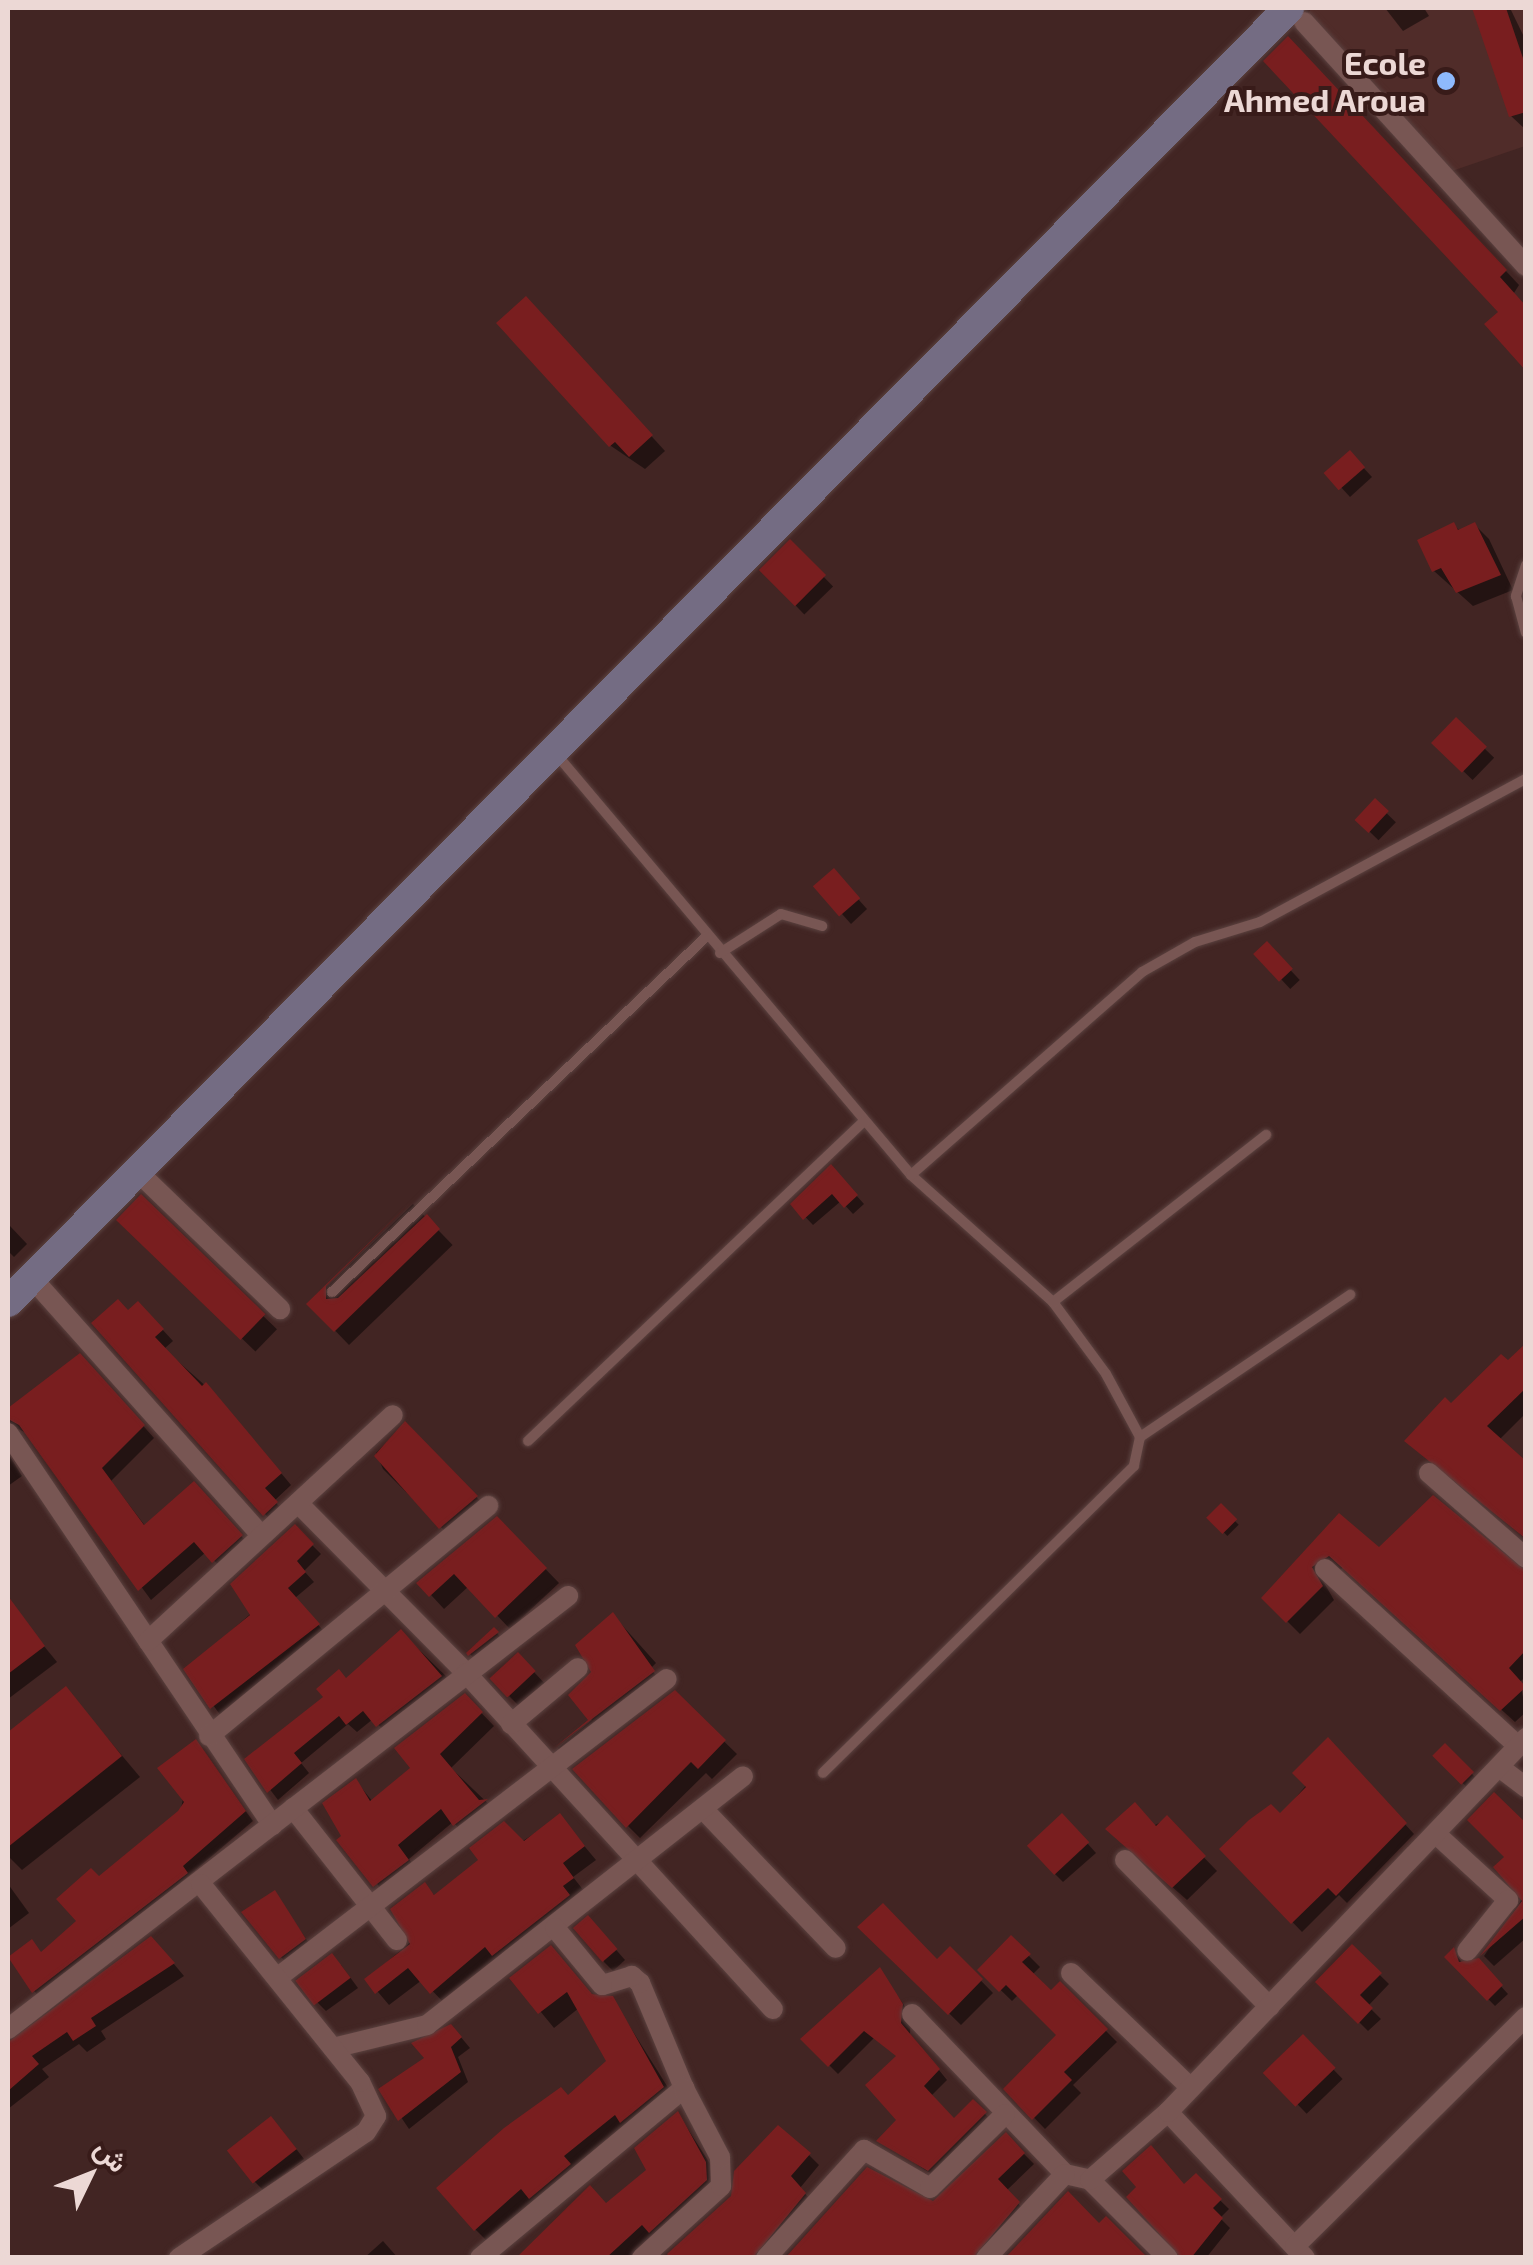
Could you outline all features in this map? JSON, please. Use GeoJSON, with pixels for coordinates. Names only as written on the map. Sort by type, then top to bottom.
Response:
{"type":"FeatureCollection","features":[{"type":"Feature","properties":{"kind":"street"},"geometry":{"type":"LineString","coordinates":[[8,1302],[553,751],[1297,15],[1526,266]]}},
{"type":"Feature","properties":{"kind":"street"},"geometry":{"type":"LineString","coordinates":[[137,1170],[280,1309]]}},
{"type":"Feature","properties":{"kind":"street"},"geometry":{"type":"LineString","coordinates":[[32,1277],[261,1535]]}},
{"type":"Feature","properties":{"kind":"street"},"geometry":{"type":"LineString","coordinates":[[148,1640],[393,1415]]}},
{"type":"Feature","properties":{"kind":"street"},"geometry":{"type":"LineString","coordinates":[[8,1433],[272,1825]]}},
{"type":"Feature","properties":{"kind":"street"},"geometry":{"type":"LineString","coordinates":[[1428,1472],[1526,1558]]}},
{"type":"Feature","properties":{"kind":"street"},"geometry":{"type":"LineString","coordinates":[[298,1502],[390,1591],[635,1866],[772,2009]]}},
{"type":"Feature","properties":{"kind":"street"},"geometry":{"type":"LineString","coordinates":[[210,1736],[390,1591],[488,1506]]}},
{"type":"Feature","properties":{"kind":"street"},"geometry":{"type":"LineString","coordinates":[[1090,2180],[1168,2112],[1522,1742],[1325,1569]]}},
{"type":"Feature","properties":{"kind":"street"},"geometry":{"type":"LineString","coordinates":[[8,2029],[201,1884],[568,1596]]}},
{"type":"Feature","properties":{"kind":"street"},"geometry":{"type":"LineString","coordinates":[[511,1724],[578,1668]]}},
{"type":"Feature","properties":{"kind":"street"},"geometry":{"type":"LineString","coordinates":[[276,1978],[667,1679]]}},
{"type":"Feature","properties":{"kind":"street"},"geometry":{"type":"LineString","coordinates":[[1498,1767],[1526,1787]]}},
{"type":"Feature","properties":{"kind":"street"},"geometry":{"type":"LineString","coordinates":[[333,2048],[427,2025],[635,1866],[743,1776]]}},
{"type":"Feature","properties":{"kind":"street"},"geometry":{"type":"LineString","coordinates":[[293,1808],[397,1940]]}},
{"type":"Feature","properties":{"kind":"street"},"geometry":{"type":"LineString","coordinates":[[703,1809],[836,1948]]}},
{"type":"Feature","properties":{"kind":"street"},"geometry":{"type":"LineString","coordinates":[[1436,1834],[1508,1900],[1468,1951]]}},
{"type":"Feature","properties":{"kind":"street"},"geometry":{"type":"LineString","coordinates":[[1125,1860],[1270,2008]]}},
{"type":"Feature","properties":{"kind":"street"},"geometry":{"type":"LineString","coordinates":[[179,2258],[373,2124],[371,2102],[333,2048],[201,1884]]}},
{"type":"Feature","properties":{"kind":"street"},"geometry":{"type":"LineString","coordinates":[[554,1928],[602,1986],[632,1976],[640,1983],[684,2088],[720,2157],[721,2186],[642,2258]]}},
{"type":"Feature","properties":{"kind":"street"},"geometry":{"type":"LineString","coordinates":[[1071,1973],[1191,2088]]}},
{"type":"Feature","properties":{"kind":"street"},"geometry":{"type":"LineString","coordinates":[[912,2014],[1065,2174],[1090,2180],[1168,2258]]}},
{"type":"Feature","properties":{"kind":"street"},"geometry":{"type":"LineString","coordinates":[[1168,2112],[1300,2252],[1526,2018]]}},
{"type":"Feature","properties":{"kind":"street"},"geometry":{"type":"LineString","coordinates":[[480,2258],[684,2088]]}},
{"type":"Feature","properties":{"kind":"street"},"geometry":{"type":"LineString","coordinates":[[766,2258],[864,2150],[930,2188],[1005,2114]]}},
{"type":"Feature","properties":{"kind":"street"},"geometry":{"type":"LineString","coordinates":[[986,2258],[1065,2174]]}},
{"type":"Feature","properties":{"kind":"lane"},"geometry":{"type":"LineString","coordinates":[[1526,565],[1516,596],[1526,633]]}},
{"type":"Feature","properties":{"kind":"lane"},"geometry":{"type":"LineString","coordinates":[[553,751],[706,937],[911,1175],[1053,1302],[1106,1374],[1140,1437],[1134,1466],[824,1773]]}},
{"type":"Feature","properties":{"kind":"lane"},"geometry":{"type":"LineString","coordinates":[[911,1175],[1142,972],[1195,942],[1260,922],[1526,779]]}},
{"type":"Feature","properties":{"kind":"lane"},"geometry":{"type":"LineString","coordinates":[[720,953],[781,914],[822,926]]}},
{"type":"Feature","properties":{"kind":"lane"},"geometry":{"type":"LineString","coordinates":[[332,1292],[706,937]]}},
{"type":"Feature","properties":{"kind":"lane"},"geometry":{"type":"LineString","coordinates":[[528,1441],[864,1121]]}},
{"type":"Feature","properties":{"kind":"lane"},"geometry":{"type":"LineString","coordinates":[[1053,1302],[1266,1134]]}},
{"type":"Feature","properties":{"kind":"lane"},"geometry":{"type":"LineString","coordinates":[[1140,1437],[1350,1295]]}},
{"type":"Feature","properties":{"kind":"shaded area","name":"Ecole Ahmed Aroua"},"geometry":{"type":"Polygon","coordinates":[[[1312,8],[1525,8],[1525,146],[1452,171],[1306,16],[1312,8]]]}},
{"type":"Feature","properties":{"kind":"building"},"geometry":{"type":"Polygon","coordinates":[[[1472,8],[1506,8],[1526,67],[1526,112],[1509,117],[1472,8]]]}},
{"type":"Feature","properties":{"kind":"building"},"geometry":{"type":"Polygon","coordinates":[[[1288,36],[1507,270],[1500,277],[1526,306],[1526,371],[1484,324],[1498,312],[1263,61],[1288,36]]]}},
{"type":"Feature","properties":{"kind":"building"},"geometry":{"type":"Polygon","coordinates":[[[526,296],[653,435],[629,457],[615,442],[609,447],[496,323],[526,296]]]}},
{"type":"Feature","properties":{"kind":"building"},"geometry":{"type":"Polygon","coordinates":[[[1350,450],[1365,467],[1339,490],[1324,473],[1350,450]]]}},
{"type":"Feature","properties":{"kind":"building"},"geometry":{"type":"Polygon","coordinates":[[[1454,522],[1458,530],[1475,522],[1501,575],[1456,593],[1441,568],[1432,572],[1417,540],[1454,522]]]}},
{"type":"Feature","properties":{"kind":"building"},"geometry":{"type":"Polygon","coordinates":[[[790,539],[826,575],[795,606],[759,570],[790,539]]]}},
{"type":"Feature","properties":{"kind":"building"},"geometry":{"type":"Polygon","coordinates":[[[1456,717],[1487,747],[1462,773],[1431,743],[1456,717]]]}},
{"type":"Feature","properties":{"kind":"building"},"geometry":{"type":"Polygon","coordinates":[[[1375,798],[1389,811],[1368,833],[1355,820],[1375,798]]]}},
{"type":"Feature","properties":{"kind":"building"},"geometry":{"type":"Polygon","coordinates":[[[834,868],[860,898],[839,917],[813,886],[834,868]]]}},
{"type":"Feature","properties":{"kind":"building"},"geometry":{"type":"Polygon","coordinates":[[[1267,941],[1293,969],[1279,982],[1253,954],[1267,941]]]}},
{"type":"Feature","properties":{"kind":"building"},"geometry":{"type":"Polygon","coordinates":[[[831,1164],[858,1195],[844,1208],[832,1194],[803,1220],[790,1204],[831,1164]]]}},
{"type":"Feature","properties":{"kind":"building"},"geometry":{"type":"Polygon","coordinates":[[[141,1194],[265,1314],[240,1340],[116,1220],[141,1194]]]}},
{"type":"Feature","properties":{"kind":"building"},"geometry":{"type":"Polygon","coordinates":[[[413,1200],[326,1286],[326,1299],[338,1298],[427,1214],[440,1229],[334,1332],[306,1304],[413,1200]]]}},
{"type":"Feature","properties":{"kind":"building"},"geometry":{"type":"Polygon","coordinates":[[[118,1299],[128,1310],[138,1301],[164,1329],[155,1337],[202,1386],[206,1382],[282,1473],[265,1488],[278,1502],[263,1516],[91,1323],[118,1299]]]}},
{"type":"Feature","properties":{"kind":"building"},"geometry":{"type":"Polygon","coordinates":[[[1526,1343],[1526,1388],[1487,1426],[1526,1461],[1526,1539],[1404,1441],[1445,1397],[1451,1403],[1501,1354],[1508,1360],[1526,1343]]]}},
{"type":"Feature","properties":{"kind":"building"},"geometry":{"type":"Polygon","coordinates":[[[80,1353],[145,1425],[102,1468],[144,1525],[194,1481],[243,1535],[212,1563],[194,1542],[138,1591],[19,1425],[8,1419],[8,1408],[80,1353]]]}},
{"type":"Feature","properties":{"kind":"building"},"geometry":{"type":"Polygon","coordinates":[[[405,1421],[478,1496],[439,1529],[374,1456],[405,1421]]]}},
{"type":"Feature","properties":{"kind":"building"},"geometry":{"type":"Polygon","coordinates":[[[1433,1495],[1526,1571],[1526,1650],[1509,1668],[1526,1687],[1500,1711],[1329,1556],[1312,1567],[1323,1586],[1286,1623],[1261,1598],[1339,1513],[1379,1547],[1433,1495]]]}},
{"type":"Feature","properties":{"kind":"building"},"geometry":{"type":"Polygon","coordinates":[[[1221,1503],[1237,1519],[1222,1534],[1206,1518],[1221,1503]]]}},
{"type":"Feature","properties":{"kind":"building"},"geometry":{"type":"Polygon","coordinates":[[[497,1516],[547,1568],[495,1618],[454,1574],[429,1597],[416,1583],[497,1516]]]}},
{"type":"Feature","properties":{"kind":"building"},"geometry":{"type":"Polygon","coordinates":[[[295,1524],[314,1544],[297,1561],[306,1572],[288,1588],[320,1624],[210,1709],[183,1669],[250,1615],[230,1584],[295,1524]]]}},
{"type":"Feature","properties":{"kind":"building"},"geometry":{"type":"Polygon","coordinates":[[[8,1596],[45,1646],[8,1674],[8,1596]]]}},
{"type":"Feature","properties":{"kind":"building"},"geometry":{"type":"Polygon","coordinates":[[[613,1612],[655,1671],[554,1748],[588,1720],[568,1695],[591,1672],[575,1645],[613,1612]]]}},
{"type":"Feature","properties":{"kind":"building"},"geometry":{"type":"Polygon","coordinates":[[[494,1627],[499,1632],[468,1656],[466,1653],[494,1627]]]}},
{"type":"Feature","properties":{"kind":"building"},"geometry":{"type":"Polygon","coordinates":[[[401,1629],[442,1676],[446,1673],[376,1727],[363,1711],[346,1725],[339,1716],[294,1753],[302,1763],[267,1793],[244,1759],[323,1697],[316,1689],[339,1669],[346,1678],[401,1629]]]}},
{"type":"Feature","properties":{"kind":"building"},"geometry":{"type":"Polygon","coordinates":[[[518,1652],[536,1671],[507,1698],[489,1679],[518,1652]]]}},
{"type":"Feature","properties":{"kind":"building"},"geometry":{"type":"Polygon","coordinates":[[[66,1686],[122,1756],[8,1847],[8,1732],[66,1686]]]}},
{"type":"Feature","properties":{"kind":"building"},"geometry":{"type":"Polygon","coordinates":[[[675,1690],[726,1740],[698,1769],[691,1762],[626,1828],[572,1769],[675,1690]]]}},
{"type":"Feature","properties":{"kind":"building"},"geometry":{"type":"Polygon","coordinates":[[[465,1693],[483,1712],[440,1754],[479,1800],[488,1799],[453,1826],[441,1809],[398,1845],[409,1860],[373,1887],[336,1840],[341,1836],[322,1803],[356,1778],[370,1801],[410,1768],[394,1748],[465,1693]]]}},
{"type":"Feature","properties":{"kind":"building"},"geometry":{"type":"Polygon","coordinates":[[[1328,1737],[1407,1823],[1336,1896],[1328,1888],[1291,1924],[1219,1849],[1271,1804],[1280,1813],[1306,1787],[1292,1773],[1328,1737]]]}},
{"type":"Feature","properties":{"kind":"building"},"geometry":{"type":"Polygon","coordinates":[[[196,1739],[246,1811],[183,1866],[188,1873],[32,1993],[8,1957],[32,1939],[41,1952],[76,1921],[56,1899],[91,1868],[99,1876],[178,1811],[184,1802],[157,1768],[196,1739]]]}},
{"type":"Feature","properties":{"kind":"building"},"geometry":{"type":"Polygon","coordinates":[[[1445,1743],[1474,1772],[1461,1785],[1432,1756],[1445,1743]]]}},
{"type":"Feature","properties":{"kind":"building"},"geometry":{"type":"Polygon","coordinates":[[[1494,1792],[1526,1823],[1526,1916],[1480,1956],[1522,1901],[1493,1867],[1504,1857],[1467,1820],[1494,1792]]]}},
{"type":"Feature","properties":{"kind":"building"},"geometry":{"type":"Polygon","coordinates":[[[1135,1802],[1156,1826],[1167,1815],[1206,1856],[1172,1888],[1105,1829],[1135,1802]]]}},
{"type":"Feature","properties":{"kind":"building"},"geometry":{"type":"Polygon","coordinates":[[[560,1813],[585,1846],[563,1863],[574,1878],[563,1886],[570,1895],[492,1956],[485,1947],[430,1994],[408,1968],[375,1994],[364,1979],[410,1944],[390,1909],[425,1882],[434,1895],[478,1860],[469,1848],[504,1821],[524,1841],[560,1813]]]}},
{"type":"Feature","properties":{"kind":"building"},"geometry":{"type":"Polygon","coordinates":[[[1062,1813],[1089,1842],[1054,1875],[1027,1846],[1062,1813]]]}},
{"type":"Feature","properties":{"kind":"building"},"geometry":{"type":"Polygon","coordinates":[[[275,1890],[306,1939],[279,1959],[241,1912],[275,1890]]]}},
{"type":"Feature","properties":{"kind":"building"},"geometry":{"type":"Polygon","coordinates":[[[883,1903],[937,1959],[950,1946],[983,1979],[948,2015],[857,1927],[883,1903]]]}},
{"type":"Feature","properties":{"kind":"building"},"geometry":{"type":"Polygon","coordinates":[[[588,1915],[618,1949],[602,1962],[573,1928],[588,1915]]]}},
{"type":"Feature","properties":{"kind":"building"},"geometry":{"type":"Polygon","coordinates":[[[1011,1935],[1031,1954],[1022,1962],[1051,1990],[1060,1981],[1108,2029],[1064,2072],[1072,2080],[1032,2120],[1003,2089],[1056,2035],[1006,1985],[999,1992],[977,1970],[1011,1935]]]}},
{"type":"Feature","properties":{"kind":"building"},"geometry":{"type":"Polygon","coordinates":[[[151,1936],[175,1963],[91,2018],[96,2026],[73,2041],[67,2032],[32,2056],[39,2064],[8,2091],[8,2042],[151,1936]]]}},
{"type":"Feature","properties":{"kind":"building"},"geometry":{"type":"Polygon","coordinates":[[[1352,1944],[1382,1973],[1360,1995],[1373,2008],[1358,2024],[1315,1982],[1352,1944]]]}},
{"type":"Feature","properties":{"kind":"building"},"geometry":{"type":"Polygon","coordinates":[[[551,1945],[592,1994],[613,1996],[664,2087],[620,2123],[615,2115],[564,2156],[571,2164],[529,2199],[521,2189],[474,2231],[436,2188],[504,2128],[561,2087],[568,2095],[606,2061],[567,1992],[538,2014],[509,1978],[551,1945]]]}},
{"type":"Feature","properties":{"kind":"building"},"geometry":{"type":"Polygon","coordinates":[[[1454,1947],[1459,1962],[1479,1958],[1503,1985],[1487,2001],[1444,1957],[1454,1947]]]}},
{"type":"Feature","properties":{"kind":"building"},"geometry":{"type":"Polygon","coordinates":[[[332,1953],[351,1978],[314,2005],[295,1981],[332,1953]]]}},
{"type":"Feature","properties":{"kind":"building"},"geometry":{"type":"Polygon","coordinates":[[[880,1967],[903,2004],[901,2023],[940,2069],[924,2086],[954,2118],[973,2099],[987,2112],[928,2171],[876,2141],[896,2120],[865,2085],[896,2056],[864,2031],[828,2067],[800,2039],[880,1967]]]}},
{"type":"Feature","properties":{"kind":"building"},"geometry":{"type":"Polygon","coordinates":[[[451,2024],[462,2037],[451,2047],[461,2072],[398,2121],[378,2089],[424,2058],[411,2043],[451,2024]]]}},
{"type":"Feature","properties":{"kind":"building"},"geometry":{"type":"Polygon","coordinates":[[[1303,2034],[1336,2068],[1295,2107],[1263,2073],[1303,2034]]]}},
{"type":"Feature","properties":{"kind":"building"},"geometry":{"type":"Polygon","coordinates":[[[678,2111],[706,2162],[707,2180],[649,2233],[642,2225],[606,2258],[516,2258],[590,2185],[606,2203],[646,2170],[634,2148],[678,2111]]]}},
{"type":"Feature","properties":{"kind":"building"},"geometry":{"type":"Polygon","coordinates":[[[271,2116],[297,2149],[253,2184],[227,2150],[271,2116]]]}},
{"type":"Feature","properties":{"kind":"building"},"geometry":{"type":"Polygon","coordinates":[[[778,2125],[811,2153],[791,2176],[806,2193],[753,2258],[670,2258],[667,2254],[731,2196],[734,2171],[778,2125]]]}},
{"type":"Feature","properties":{"kind":"building"},"geometry":{"type":"Polygon","coordinates":[[[1006,2132],[1025,2153],[998,2179],[1020,2202],[973,2258],[785,2258],[867,2167],[933,2201],[1006,2132]]]}},
{"type":"Feature","properties":{"kind":"building"},"geometry":{"type":"Polygon","coordinates":[[[1151,2145],[1184,2184],[1196,2173],[1222,2199],[1213,2208],[1223,2218],[1191,2258],[1181,2258],[1126,2197],[1136,2187],[1122,2171],[1151,2145]]]}},
{"type":"Feature","properties":{"kind":"building"},"geometry":{"type":"Polygon","coordinates":[[[1068,2191],[1099,2223],[1106,2216],[1148,2258],[1005,2258],[1068,2191]]]}},
{"type":"Feature","properties":{"kind":"place","name":"Ecole Ahmed Aroua"},"geometry":{"type":"Point","coordinates":[1446,81]}}]}
